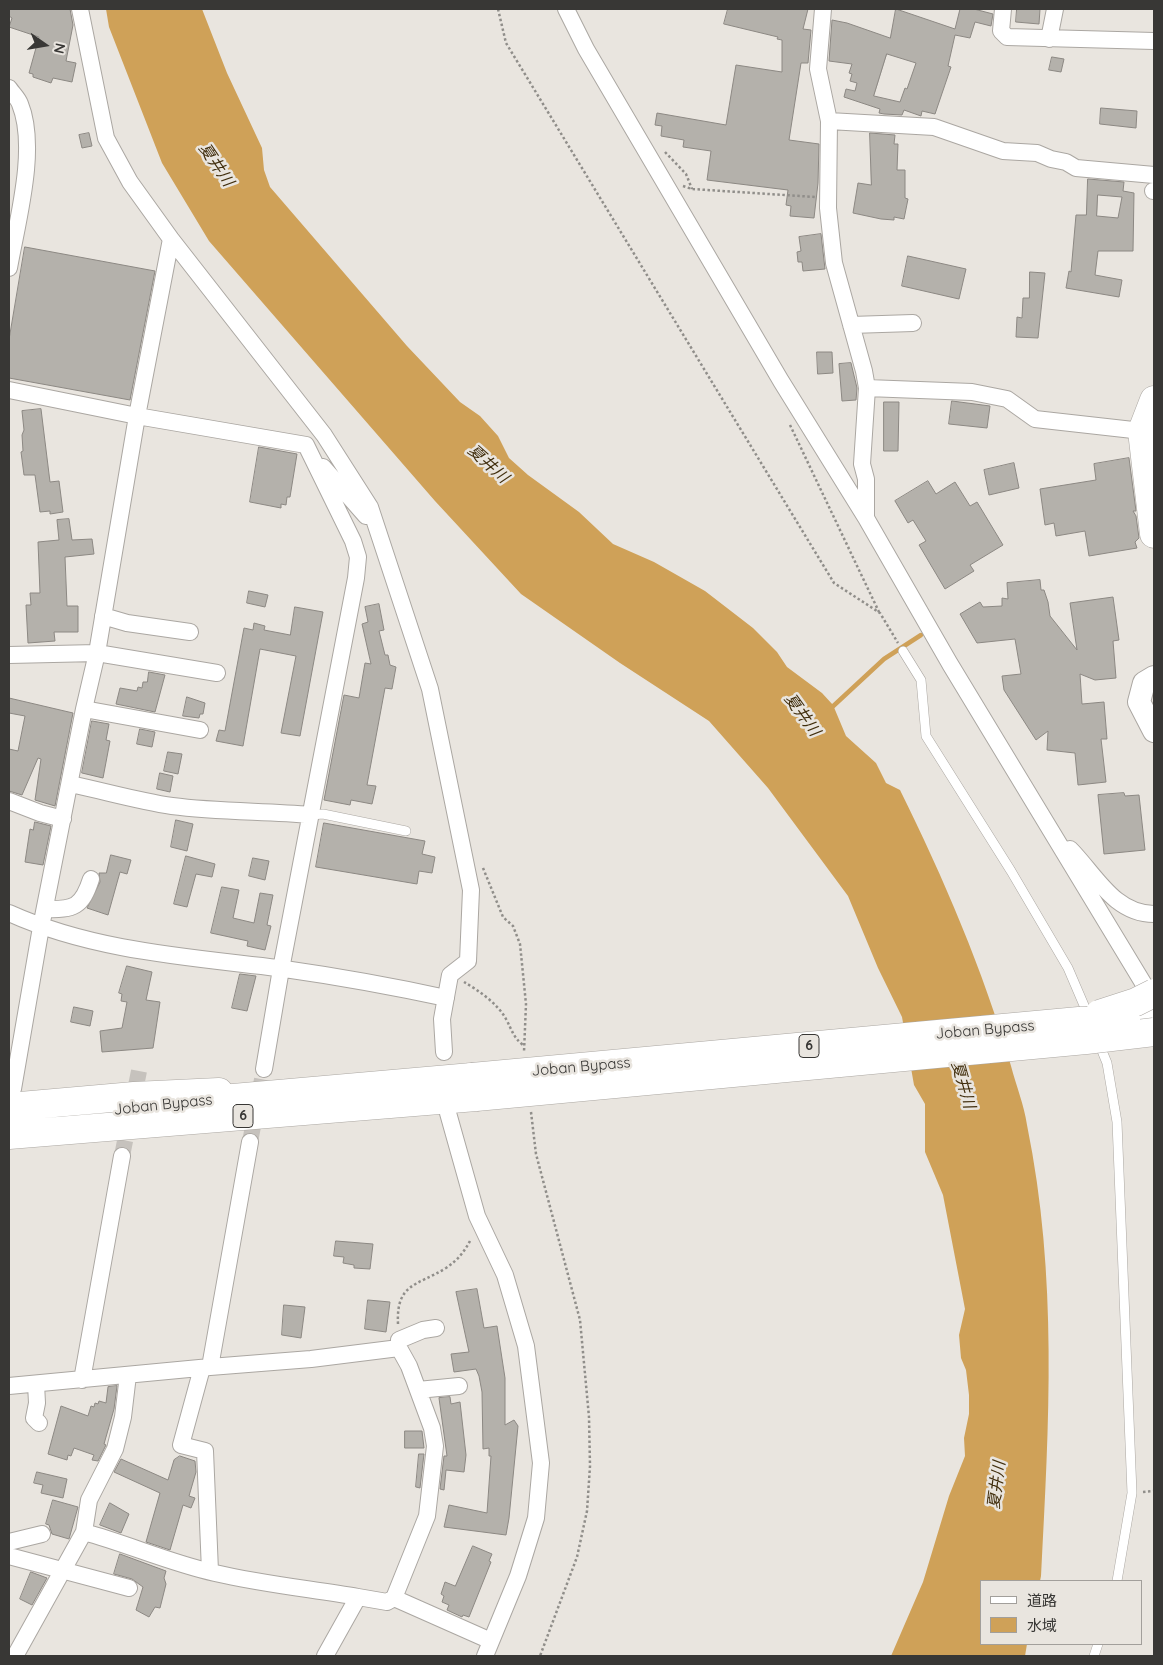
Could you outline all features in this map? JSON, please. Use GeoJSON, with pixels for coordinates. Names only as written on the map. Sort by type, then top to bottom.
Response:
{"type":"FeatureCollection","features":[{"type":"Feature","properties":{"kind":"highway"},"geometry":{"type":"LineString","coordinates":[[1154,400],[1142,431],[1154,534]]}},
{"type":"Feature","properties":{"kind":"highway","name":"6"},"geometry":{"type":"LineString","coordinates":[[1083,1030],[1154,993]]}},
{"type":"Feature","properties":{"kind":"highway","name":"Joban Bypass"},"geometry":{"type":"LineString","coordinates":[[9,1135],[147,1123],[474,1087],[1083,1030],[1154,1017]]}},
{"type":"Feature","properties":{"kind":"highway"},"geometry":{"type":"LineString","coordinates":[[1083,1030],[1154,1040]]}},
{"type":"Feature","properties":{"kind":"highway","name":"6"},"geometry":{"type":"LineString","coordinates":[[1083,1030],[1154,1032]]}},
{"type":"Feature","properties":{"kind":"highway","name":"Joban Bypass"},"geometry":{"type":"LineString","coordinates":[[9,1119],[156,1107],[257,1095],[474,1087]]}},
{"type":"Feature","properties":{"kind":"highway"},"geometry":{"type":"LineString","coordinates":[[11,1098],[207,1091],[257,1095]]}},
{"type":"Feature","properties":{"kind":"highway"},"geometry":{"type":"LineString","coordinates":[[9,1147],[147,1123]]}},
{"type":"Feature","properties":{"kind":"street"},"geometry":{"type":"LineString","coordinates":[[80,9],[106,138],[130,182],[171,239],[324,435],[370,507],[430,689],[471,890],[468,961],[450,975],[442,1019],[444,1052]]}},
{"type":"Feature","properties":{"kind":"street"},"geometry":{"type":"LineString","coordinates":[[566,9],[586,49],[786,390],[866,518],[950,664],[1154,1000]]}},
{"type":"Feature","properties":{"kind":"street"},"geometry":{"type":"LineString","coordinates":[[823,9],[818,69],[829,121],[828,198],[834,263],[864,371],[866,388],[862,464],[866,479],[866,518]]}},
{"type":"Feature","properties":{"kind":"street"},"geometry":{"type":"LineString","coordinates":[[1003,9],[1001,31],[1007,36],[1049,39],[1154,41]]}},
{"type":"Feature","properties":{"kind":"street"},"geometry":{"type":"LineString","coordinates":[[1049,39],[1055,9]]}},
{"type":"Feature","properties":{"kind":"street"},"geometry":{"type":"LineString","coordinates":[[9,88],[20,103],[27,161],[25,184],[9,268]]}},
{"type":"Feature","properties":{"kind":"street"},"geometry":{"type":"LineString","coordinates":[[829,121],[934,127],[1004,151],[1037,153],[1051,159],[1066,162],[1076,168],[1154,186]]}},
{"type":"Feature","properties":{"kind":"street"},"geometry":{"type":"LineString","coordinates":[[11,1098],[44,909],[97,653],[137,416],[171,239]]}},
{"type":"Feature","properties":{"kind":"street"},"geometry":{"type":"LineString","coordinates":[[851,325],[913,323]]}},
{"type":"Feature","properties":{"kind":"street"},"geometry":{"type":"LineString","coordinates":[[866,388],[972,392],[1007,399],[1035,419],[1142,431]]}},
{"type":"Feature","properties":{"kind":"street"},"geometry":{"type":"LineString","coordinates":[[9,390],[308,450],[378,530]]}},
{"type":"Feature","properties":{"kind":"street"},"geometry":{"type":"LineString","coordinates":[[264,1069],[281,969],[356,578],[358,557],[346,524],[308,450],[310,418]]}},
{"type":"Feature","properties":{"kind":"street"},"geometry":{"type":"LineString","coordinates":[[103,616],[127,623],[190,632]]}},
{"type":"Feature","properties":{"kind":"street"},"geometry":{"type":"LineString","coordinates":[[9,655],[97,653],[217,673]]}},
{"type":"Feature","properties":{"kind":"street"},"geometry":{"type":"LineString","coordinates":[[1154,677],[1144,683],[1139,702],[1154,731]]}},
{"type":"Feature","properties":{"kind":"street"},"geometry":{"type":"LineString","coordinates":[[84,709],[200,730]]}},
{"type":"Feature","properties":{"kind":"street"},"geometry":{"type":"LineString","coordinates":[[70,784],[169,805],[206,810],[239,809],[311,815]]}},
{"type":"Feature","properties":{"kind":"street"},"geometry":{"type":"LineString","coordinates":[[9,801],[40,813],[64,819]]}},
{"type":"Feature","properties":{"kind":"street"},"geometry":{"type":"LineString","coordinates":[[1054,834],[1087,866],[1104,889],[1123,906],[1154,914]]}},
{"type":"Feature","properties":{"kind":"street"},"geometry":{"type":"LineString","coordinates":[[44,909],[72,906],[81,902],[91,879]]}},
{"type":"Feature","properties":{"kind":"street"},"geometry":{"type":"LineString","coordinates":[[9,913],[41,927],[90,940],[175,956],[281,969],[446,998]]}},
{"type":"Feature","properties":{"kind":"street"},"geometry":{"type":"LineString","coordinates":[[448,1112],[477,1216],[505,1275],[526,1346],[541,1463],[536,1518],[518,1576],[485,1656]]}},
{"type":"Feature","properties":{"kind":"street"},"geometry":{"type":"LineString","coordinates":[[210,1571],[205,1451],[181,1445],[206,1367],[250,1142]]}},
{"type":"Feature","properties":{"kind":"street"},"geometry":{"type":"LineString","coordinates":[[82,1380],[122,1156]]}},
{"type":"Feature","properties":{"kind":"street"},"geometry":{"type":"LineString","coordinates":[[399,1340],[423,1330],[436,1328]]}},
{"type":"Feature","properties":{"kind":"street"},"geometry":{"type":"LineString","coordinates":[[9,1386],[311,1359],[399,1348],[409,1366],[432,1428],[436,1446],[427,1516],[394,1598],[387,1602],[210,1571],[158,1557],[131,1545],[84,1532]]}},
{"type":"Feature","properties":{"kind":"street"},"geometry":{"type":"LineString","coordinates":[[9,1651],[15,1656],[84,1532],[89,1500],[115,1449],[124,1417],[128,1375]]}},
{"type":"Feature","properties":{"kind":"street"},"geometry":{"type":"LineString","coordinates":[[36,1384],[37,1403],[34,1418],[39,1422]]}},
{"type":"Feature","properties":{"kind":"street"},"geometry":{"type":"LineString","coordinates":[[418,1390],[459,1386]]}},
{"type":"Feature","properties":{"kind":"street"},"geometry":{"type":"LineString","coordinates":[[9,1542],[42,1534]]}},
{"type":"Feature","properties":{"kind":"street"},"geometry":{"type":"LineString","coordinates":[[9,1556],[129,1588]]}},
{"type":"Feature","properties":{"kind":"street"},"geometry":{"type":"LineString","coordinates":[[325,1656],[358,1597]]}},
{"type":"Feature","properties":{"kind":"street"},"geometry":{"type":"LineString","coordinates":[[394,1598],[491,1641]]}},
{"type":"Feature","properties":{"kind":"lane"},"geometry":{"type":"LineString","coordinates":[[903,651],[921,680],[926,736],[1011,871],[1068,968],[1107,1063],[1117,1122],[1132,1493],[1117,1580]]}},
{"type":"Feature","properties":{"kind":"lane"},"geometry":{"type":"LineString","coordinates":[[311,815],[323,814],[406,831]]}},
{"type":"Feature","properties":{"kind":"path"},"geometry":{"type":"LineString","coordinates":[[498,9],[506,43],[834,583],[880,613]]}},
{"type":"Feature","properties":{"kind":"path"},"geometry":{"type":"LineString","coordinates":[[663,180],[669,179],[692,189],[828,198]]}},
{"type":"Feature","properties":{"kind":"path"},"geometry":{"type":"LineString","coordinates":[[789,419],[791,429],[880,613],[897,641]]}},
{"type":"Feature","properties":{"kind":"path"},"geometry":{"type":"LineString","coordinates":[[450,975],[477,990],[505,1018],[514,1038],[523,1045],[526,1004],[520,944],[513,926],[503,917],[482,866]]}},
{"type":"Feature","properties":{"kind":"path"},"geometry":{"type":"LineString","coordinates":[[536,1154],[580,1320],[589,1417],[590,1466],[587,1511],[577,1557],[540,1656]]}},
{"type":"Feature","properties":{"kind":"path"},"geometry":{"type":"LineString","coordinates":[[399,1340],[397,1311],[400,1298],[408,1286],[445,1268],[463,1254],[472,1238],[477,1216]]}},
{"type":"Feature","properties":{"kind":"water","name":"夏井川"},"geometry":{"type":"Polygon","coordinates":[[[106,9],[202,9],[227,73],[262,148],[264,170],[270,187],[407,346],[460,402],[480,416],[498,436],[509,458],[528,475],[579,512],[613,544],[654,562],[705,591],[753,628],[777,652],[787,667],[822,693],[833,705],[846,736],[876,763],[886,783],[900,790],[962,925],[988,995],[1024,1110],[1037,1182],[1047,1294],[1049,1350],[1047,1462],[1041,1576],[1040,1580],[980,1580],[980,1645],[1027,1645],[1025,1656],[891,1656],[923,1582],[949,1496],[965,1456],[964,1438],[969,1414],[969,1395],[966,1370],[961,1358],[959,1335],[965,1309],[943,1195],[925,1152],[925,1104],[914,1085],[902,1017],[878,968],[848,896],[768,788],[709,721],[620,663],[521,594],[435,501],[209,241],[162,163],[109,27],[106,9]]]}},
{"type":"Feature","properties":{"kind":"building"},"geometry":{"type":"Polygon","coordinates":[[[9,9],[70,9],[73,25],[66,61],[76,63],[72,82],[53,78],[51,83],[33,77],[33,74],[29,73],[39,37],[9,27],[12,18],[9,16],[9,9]]]}},
{"type":"Feature","properties":{"kind":"building"},"geometry":{"type":"Polygon","coordinates":[[[728,9],[808,9],[803,29],[811,30],[808,63],[801,63],[789,140],[819,144],[818,183],[814,218],[790,216],[791,206],[786,205],[788,190],[707,180],[711,151],[683,147],[684,140],[661,136],[662,126],[655,125],[657,113],[726,125],[736,65],[782,72],[782,40],[777,39],[778,37],[724,24],[728,9]]]}},
{"type":"Feature","properties":{"kind":"building"},"geometry":{"type":"Polygon","coordinates":[[[896,9],[955,29],[960,9],[974,9],[993,14],[991,26],[975,22],[970,38],[955,35],[948,66],[951,67],[935,114],[922,111],[921,116],[904,110],[902,115],[884,114],[879,113],[880,109],[844,97],[846,89],[855,91],[857,83],[850,81],[852,74],[849,73],[852,64],[829,61],[832,20],[847,23],[890,38],[896,9]],[[887,54],[874,96],[900,102],[905,88],[907,89],[916,63],[887,54]]]}},
{"type":"Feature","properties":{"kind":"building"},"geometry":{"type":"Polygon","coordinates":[[[1017,9],[1040,9],[1039,24],[1016,22],[1017,9]]]}},
{"type":"Feature","properties":{"kind":"building"},"geometry":{"type":"Polygon","coordinates":[[[1052,57],[1064,59],[1061,72],[1049,70],[1052,57]]]}},
{"type":"Feature","properties":{"kind":"building"},"geometry":{"type":"Polygon","coordinates":[[[1101,108],[1137,111],[1136,128],[1100,124],[1101,108]]]}},
{"type":"Feature","properties":{"kind":"building"},"geometry":{"type":"Polygon","coordinates":[[[89,133],[92,146],[82,148],[79,135],[89,133]]]}},
{"type":"Feature","properties":{"kind":"building"},"geometry":{"type":"Polygon","coordinates":[[[870,133],[895,135],[894,144],[898,144],[897,170],[905,170],[905,198],[908,199],[904,219],[894,217],[894,220],[881,219],[853,213],[858,183],[871,185],[870,133]]]}},
{"type":"Feature","properties":{"kind":"building"},"geometry":{"type":"Polygon","coordinates":[[[1088,179],[1124,182],[1123,191],[1134,193],[1133,251],[1098,251],[1095,275],[1122,280],[1119,297],[1066,288],[1069,271],[1071,272],[1076,215],[1086,215],[1088,179]],[[1098,195],[1097,216],[1118,218],[1122,197],[1098,195]]]}},
{"type":"Feature","properties":{"kind":"building"},"geometry":{"type":"Polygon","coordinates":[[[821,234],[825,269],[803,271],[802,262],[798,262],[797,252],[801,251],[799,237],[821,234]]]}},
{"type":"Feature","properties":{"kind":"building"},"geometry":{"type":"Polygon","coordinates":[[[25,247],[155,271],[130,400],[9,378],[9,340],[25,247]]]}},
{"type":"Feature","properties":{"kind":"building"},"geometry":{"type":"Polygon","coordinates":[[[908,256],[966,269],[959,299],[902,286],[908,256]]]}},
{"type":"Feature","properties":{"kind":"building"},"geometry":{"type":"Polygon","coordinates":[[[1030,272],[1045,273],[1038,338],[1016,337],[1017,317],[1022,318],[1023,298],[1029,298],[1030,272]]]}},
{"type":"Feature","properties":{"kind":"building"},"geometry":{"type":"Polygon","coordinates":[[[817,352],[832,352],[833,373],[818,374],[817,352]]]}},
{"type":"Feature","properties":{"kind":"building"},"geometry":{"type":"Polygon","coordinates":[[[851,363],[857,388],[856,400],[842,401],[839,364],[851,363]]]}},
{"type":"Feature","properties":{"kind":"building"},"geometry":{"type":"Polygon","coordinates":[[[952,401],[990,406],[987,428],[949,424],[952,401]]]}},
{"type":"Feature","properties":{"kind":"building"},"geometry":{"type":"Polygon","coordinates":[[[884,402],[899,402],[898,451],[884,451],[884,402]]]}},
{"type":"Feature","properties":{"kind":"building"},"geometry":{"type":"Polygon","coordinates":[[[41,409],[50,482],[59,481],[63,512],[50,514],[50,511],[40,512],[35,475],[24,475],[21,452],[23,451],[22,435],[24,430],[22,411],[41,409]]]}},
{"type":"Feature","properties":{"kind":"building"},"geometry":{"type":"Polygon","coordinates":[[[259,447],[297,454],[290,497],[287,497],[286,505],[281,504],[281,508],[250,502],[259,447]]]}},
{"type":"Feature","properties":{"kind":"building"},"geometry":{"type":"Polygon","coordinates":[[[1129,458],[1136,511],[1133,511],[1136,516],[1139,538],[1135,542],[1137,548],[1089,556],[1085,531],[1056,536],[1054,523],[1045,525],[1040,489],[1096,480],[1094,464],[1129,458]]]}},
{"type":"Feature","properties":{"kind":"building"},"geometry":{"type":"Polygon","coordinates":[[[1014,463],[1019,488],[989,495],[984,470],[1014,463]]]}},
{"type":"Feature","properties":{"kind":"building"},"geometry":{"type":"Polygon","coordinates":[[[928,481],[936,494],[955,482],[970,506],[977,502],[1003,545],[970,565],[974,571],[945,589],[919,545],[926,541],[913,520],[908,523],[895,501],[928,481]]]}},
{"type":"Feature","properties":{"kind":"building"},"geometry":{"type":"Polygon","coordinates":[[[69,519],[72,540],[92,539],[94,554],[65,557],[67,606],[78,606],[78,632],[54,632],[55,641],[28,643],[26,605],[31,605],[30,593],[40,593],[38,542],[59,540],[57,520],[69,519]]]}},
{"type":"Feature","properties":{"kind":"building"},"geometry":{"type":"Polygon","coordinates":[[[1040,580],[1041,590],[1044,590],[1048,602],[1050,616],[1077,650],[1070,603],[1113,597],[1119,640],[1113,641],[1116,678],[1095,680],[1080,674],[1082,704],[1104,702],[1107,739],[1101,739],[1106,782],[1078,785],[1075,753],[1047,750],[1048,731],[1036,740],[1004,690],[1002,676],[1021,674],[1015,639],[977,643],[960,614],[980,602],[983,607],[1002,606],[1002,598],[1008,599],[1007,583],[1040,580]]]}},
{"type":"Feature","properties":{"kind":"building"},"geometry":{"type":"Polygon","coordinates":[[[249,591],[268,595],[265,607],[247,603],[249,591]]]}},
{"type":"Feature","properties":{"kind":"building"},"geometry":{"type":"Polygon","coordinates":[[[379,604],[384,630],[379,631],[385,655],[388,655],[390,665],[396,667],[392,689],[385,688],[367,785],[376,786],[372,804],[351,800],[350,805],[324,800],[344,695],[359,698],[365,663],[371,664],[362,624],[368,622],[365,607],[379,604]]]}},
{"type":"Feature","properties":{"kind":"building"},"geometry":{"type":"Polygon","coordinates":[[[295,607],[323,612],[300,736],[281,733],[296,656],[260,649],[243,746],[216,741],[219,730],[225,731],[244,628],[253,630],[254,623],[265,626],[264,630],[290,635],[295,607]]]}},
{"type":"Feature","properties":{"kind":"building"},"geometry":{"type":"Polygon","coordinates":[[[149,672],[165,675],[155,712],[116,704],[120,688],[137,691],[138,687],[142,688],[143,682],[147,682],[149,672]]]}},
{"type":"Feature","properties":{"kind":"building"},"geometry":{"type":"Polygon","coordinates":[[[187,697],[205,703],[203,714],[200,714],[199,718],[183,716],[187,697]]]}},
{"type":"Feature","properties":{"kind":"building"},"geometry":{"type":"Polygon","coordinates":[[[9,698],[73,713],[55,806],[35,800],[41,759],[38,758],[22,795],[9,791],[9,749],[18,751],[25,716],[9,713],[9,698]]]}},
{"type":"Feature","properties":{"kind":"building"},"geometry":{"type":"Polygon","coordinates":[[[92,721],[109,724],[106,740],[110,741],[103,778],[82,773],[92,721]]]}},
{"type":"Feature","properties":{"kind":"building"},"geometry":{"type":"Polygon","coordinates":[[[140,729],[155,732],[152,747],[137,744],[140,729]]]}},
{"type":"Feature","properties":{"kind":"building"},"geometry":{"type":"Polygon","coordinates":[[[168,752],[182,754],[178,774],[164,771],[168,752]]]}},
{"type":"Feature","properties":{"kind":"building"},"geometry":{"type":"Polygon","coordinates":[[[160,773],[173,776],[170,792],[157,789],[160,773]]]}},
{"type":"Feature","properties":{"kind":"building"},"geometry":{"type":"Polygon","coordinates":[[[1124,793],[1125,796],[1139,795],[1145,850],[1104,854],[1098,795],[1124,793]]]}},
{"type":"Feature","properties":{"kind":"building"},"geometry":{"type":"Polygon","coordinates":[[[176,820],[193,824],[187,851],[171,847],[176,820]]]}},
{"type":"Feature","properties":{"kind":"building"},"geometry":{"type":"Polygon","coordinates":[[[35,822],[51,826],[43,865],[25,862],[30,829],[33,830],[35,822]]]}},
{"type":"Feature","properties":{"kind":"building"},"geometry":{"type":"Polygon","coordinates":[[[324,823],[425,841],[422,854],[435,857],[432,873],[419,871],[417,884],[316,867],[324,823]]]}},
{"type":"Feature","properties":{"kind":"building"},"geometry":{"type":"Polygon","coordinates":[[[111,855],[131,860],[127,874],[120,872],[108,915],[87,908],[100,882],[99,873],[106,873],[111,855]]]}},
{"type":"Feature","properties":{"kind":"building"},"geometry":{"type":"Polygon","coordinates":[[[186,856],[215,864],[212,877],[196,874],[187,907],[174,904],[186,856]]]}},
{"type":"Feature","properties":{"kind":"building"},"geometry":{"type":"Polygon","coordinates":[[[253,858],[269,861],[265,880],[249,876],[253,858]]]}},
{"type":"Feature","properties":{"kind":"building"},"geometry":{"type":"Polygon","coordinates":[[[222,887],[239,890],[233,918],[254,923],[260,893],[273,895],[267,925],[271,926],[265,950],[247,946],[248,941],[211,933],[222,887]]]}},
{"type":"Feature","properties":{"kind":"building"},"geometry":{"type":"Polygon","coordinates":[[[127,966],[152,972],[146,1000],[160,1002],[153,1048],[102,1052],[100,1031],[122,1028],[127,1002],[121,1001],[122,994],[119,993],[127,966]]]}},
{"type":"Feature","properties":{"kind":"building"},"geometry":{"type":"Polygon","coordinates":[[[240,974],[256,976],[247,1011],[232,1008],[240,974]]]}},
{"type":"Feature","properties":{"kind":"building"},"geometry":{"type":"Polygon","coordinates":[[[74,1007],[93,1011],[90,1026],[71,1022],[74,1007]]]}},
{"type":"Feature","properties":{"kind":"building"},"geometry":{"type":"Polygon","coordinates":[[[336,1241],[373,1244],[370,1269],[354,1268],[354,1265],[343,1263],[344,1257],[334,1256],[336,1241]]]}},
{"type":"Feature","properties":{"kind":"building"},"geometry":{"type":"Polygon","coordinates":[[[477,1289],[484,1328],[497,1326],[505,1378],[505,1425],[514,1420],[518,1426],[506,1535],[444,1527],[449,1505],[487,1513],[491,1456],[489,1456],[489,1448],[483,1449],[482,1392],[479,1376],[476,1369],[454,1372],[451,1354],[469,1352],[456,1292],[477,1289]]]}},
{"type":"Feature","properties":{"kind":"building"},"geometry":{"type":"Polygon","coordinates":[[[368,1300],[390,1302],[386,1332],[365,1329],[368,1300]]]}},
{"type":"Feature","properties":{"kind":"building"},"geometry":{"type":"Polygon","coordinates":[[[284,1305],[305,1307],[301,1338],[282,1335],[284,1305]]]}},
{"type":"Feature","properties":{"kind":"building"},"geometry":{"type":"Polygon","coordinates":[[[117,1386],[114,1409],[104,1444],[106,1445],[98,1461],[92,1460],[94,1455],[74,1448],[71,1456],[68,1455],[67,1460],[48,1454],[61,1406],[88,1416],[91,1406],[94,1407],[95,1403],[98,1404],[99,1401],[106,1403],[108,1387],[117,1386]]]}},
{"type":"Feature","properties":{"kind":"building"},"geometry":{"type":"Polygon","coordinates":[[[450,1397],[451,1404],[460,1402],[466,1455],[464,1472],[446,1470],[444,1490],[440,1489],[444,1456],[447,1456],[439,1398],[450,1397]]]}},
{"type":"Feature","properties":{"kind":"building"},"geometry":{"type":"Polygon","coordinates":[[[405,1431],[422,1431],[424,1448],[405,1448],[405,1431]]]}},
{"type":"Feature","properties":{"kind":"building"},"geometry":{"type":"Polygon","coordinates":[[[419,1454],[424,1454],[420,1488],[416,1487],[419,1454]]]}},
{"type":"Feature","properties":{"kind":"building"},"geometry":{"type":"Polygon","coordinates":[[[180,1456],[195,1461],[196,1472],[189,1496],[195,1498],[191,1508],[183,1505],[170,1550],[146,1542],[160,1493],[114,1472],[121,1459],[168,1480],[174,1460],[180,1456]]]}},
{"type":"Feature","properties":{"kind":"building"},"geometry":{"type":"Polygon","coordinates":[[[37,1472],[67,1479],[63,1498],[41,1493],[43,1485],[34,1483],[37,1472]]]}},
{"type":"Feature","properties":{"kind":"building"},"geometry":{"type":"Polygon","coordinates":[[[53,1500],[78,1507],[69,1539],[52,1534],[49,1525],[46,1524],[53,1500]]]}},
{"type":"Feature","properties":{"kind":"building"},"geometry":{"type":"Polygon","coordinates":[[[110,1503],[129,1514],[121,1533],[100,1525],[110,1503]]]}},
{"type":"Feature","properties":{"kind":"building"},"geometry":{"type":"Polygon","coordinates":[[[473,1546],[492,1554],[489,1561],[491,1562],[469,1617],[463,1615],[462,1617],[447,1610],[449,1605],[442,1602],[444,1596],[441,1594],[445,1582],[455,1586],[473,1546]]]}},
{"type":"Feature","properties":{"kind":"building"},"geometry":{"type":"Polygon","coordinates":[[[120,1554],[166,1571],[164,1578],[166,1584],[160,1608],[155,1607],[149,1617],[136,1610],[143,1587],[132,1579],[114,1574],[120,1554]]]}},
{"type":"Feature","properties":{"kind":"building"},"geometry":{"type":"Polygon","coordinates":[[[31,1572],[47,1578],[32,1605],[20,1599],[31,1572]]]}},
{"type":"Feature","properties":{"kind":"waterway"},"geometry":{"type":"LineString","coordinates":[[829,710],[884,659],[921,635]]}},
{"type":"Feature","properties":{"kind":"tunnel"},"geometry":{"type":"LineString","coordinates":[[250,1142],[264,1069]]}},
{"type":"Feature","properties":{"kind":"tunnel"},"geometry":{"type":"LineString","coordinates":[[122,1156],[139,1071]]}}]}
